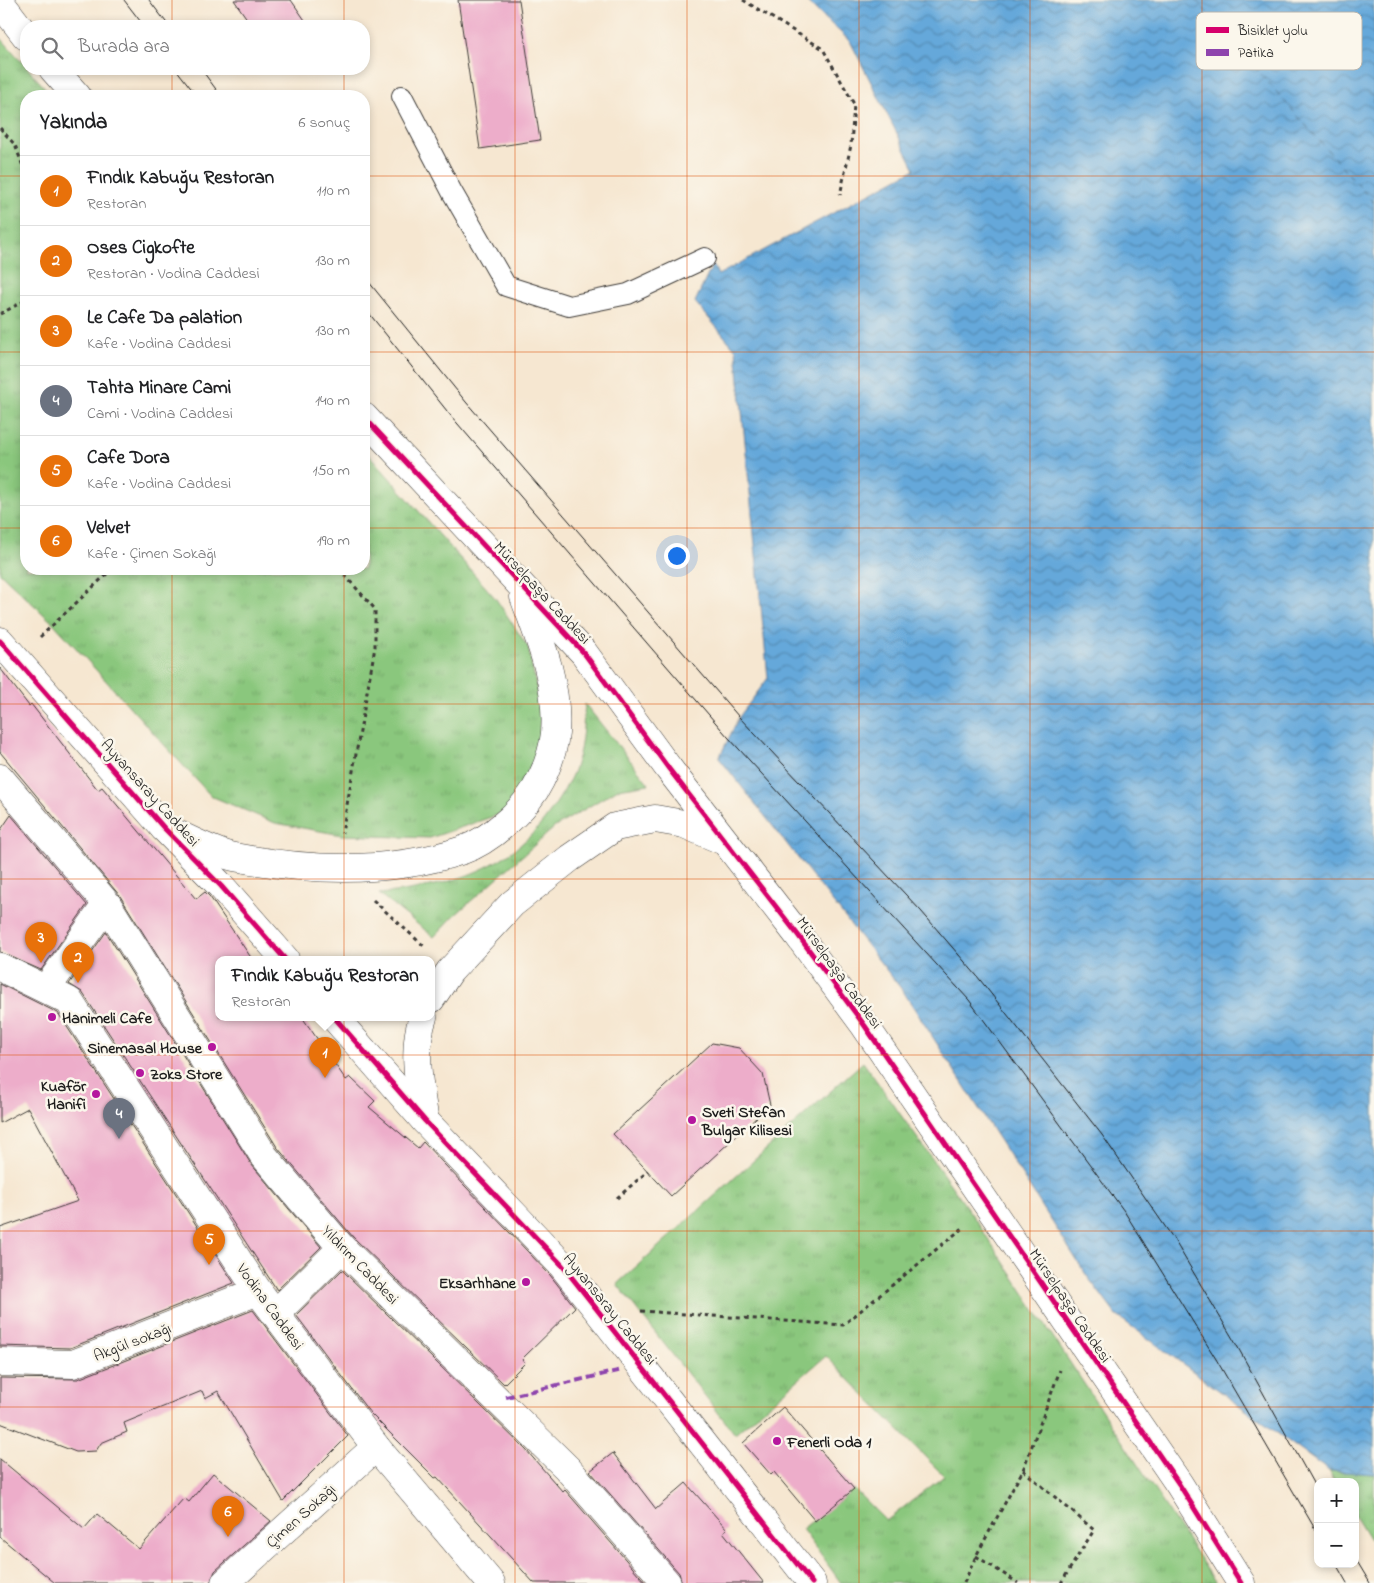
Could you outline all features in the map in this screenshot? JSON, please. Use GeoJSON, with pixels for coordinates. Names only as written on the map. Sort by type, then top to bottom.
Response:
{"type":"FeatureCollection","features":[{"type":"Feature","properties":{"kind":"main road"},"geometry":{"type":"LineString","coordinates":[[0,2],[20,28]]}},
{"type":"Feature","properties":{"kind":"main road"},"geometry":{"type":"LineString","coordinates":[[58,75],[71,90]]}},
{"type":"Feature","properties":{"kind":"main road","name":"Mürselpaşa Caddesi"},"geometry":{"type":"LineString","coordinates":[[370,424],[584,653],[669,769],[728,843],[865,1026],[1179,1484],[1239,1581]]}},
{"type":"Feature","properties":{"kind":"main road"},"geometry":{"type":"LineString","coordinates":[[164,828],[232,857],[336,867],[394,866],[465,850],[496,830],[525,806],[546,772],[555,733],[550,679],[541,641],[520,586]]}},
{"type":"Feature","properties":{"kind":"main road","name":"Ayvansaray Caddesi"},"geometry":{"type":"LineString","coordinates":[[7,650],[164,828],[221,886],[282,956]]}},
{"type":"Feature","properties":{"kind":"main road","name":"Yıldırım Caddesi"},"geometry":{"type":"LineString","coordinates":[[0,778],[107,904],[264,1156],[342,1248],[567,1468],[667,1583]]}},
{"type":"Feature","properties":{"kind":"main road"},"geometry":{"type":"LineString","coordinates":[[435,993],[450,971],[512,904],[570,858],[615,827],[655,819],[684,824],[728,843]]}},
{"type":"Feature","properties":{"kind":"main road"},"geometry":{"type":"LineString","coordinates":[[46,989],[107,904]]}},
{"type":"Feature","properties":{"kind":"main road","name":"Vodina Caddesi"},"geometry":{"type":"LineString","coordinates":[[0,967],[68,1000],[258,1291],[376,1447],[491,1583]]}},
{"type":"Feature","properties":{"kind":"main road","name":"Ayvansaray Caddesi"},"geometry":{"type":"LineString","coordinates":[[338,1021],[425,1121],[562,1265],[812,1583]]}},
{"type":"Feature","properties":{"kind":"main road"},"geometry":{"type":"LineString","coordinates":[[422,1021],[418,1033],[419,1092],[425,1121]]}},
{"type":"Feature","properties":{"kind":"main road"},"geometry":{"type":"LineString","coordinates":[[276,1314],[342,1248]]}},
{"type":"Feature","properties":{"kind":"main road","name":"Akgül sokağı"},"geometry":{"type":"LineString","coordinates":[[0,1362],[73,1364],[258,1291]]}},
{"type":"Feature","properties":{"kind":"main road","name":"Çimen Sokağı"},"geometry":{"type":"LineString","coordinates":[[225,1583],[376,1447]]}},
{"type":"Feature","properties":{"kind":"lane"},"geometry":{"type":"LineString","coordinates":[[402,96],[452,192],[506,286],[568,306],[628,294],[705,258]]}},
{"type":"Feature","properties":{"kind":"path"},"geometry":{"type":"LineString","coordinates":[[743,0],[823,50],[854,104],[851,144],[840,195]]}},
{"type":"Feature","properties":{"kind":"path"},"geometry":{"type":"LineString","coordinates":[[0,128],[15,145],[20,158]]}},
{"type":"Feature","properties":{"kind":"path"},"geometry":{"type":"LineString","coordinates":[[0,314],[20,303]]}},
{"type":"Feature","properties":{"kind":"path"},"geometry":{"type":"LineString","coordinates":[[7,650],[55,625],[106,575]]}},
{"type":"Feature","properties":{"kind":"path"},"geometry":{"type":"LineString","coordinates":[[344,575],[375,609],[375,647],[336,867],[434,956]]}},
{"type":"Feature","properties":{"kind":"path"},"geometry":{"type":"LineString","coordinates":[[435,957],[450,971]]}},
{"type":"Feature","properties":{"kind":"path"},"geometry":{"type":"LineString","coordinates":[[616,1198],[648,1171]]}},
{"type":"Feature","properties":{"kind":"path"},"geometry":{"type":"LineString","coordinates":[[637,1310],[843,1326],[989,1207]]}},
{"type":"Feature","properties":{"kind":"path"},"geometry":{"type":"LineString","coordinates":[[964,1583],[976,1556],[1023,1470],[1074,1332]]}},
{"type":"Feature","properties":{"kind":"path"},"geometry":{"type":"LineString","coordinates":[[1023,1470],[1094,1530],[1061,1583]]}},
{"type":"Feature","properties":{"kind":"path"},"geometry":{"type":"LineString","coordinates":[[976,1556],[1018,1583]]}},
{"type":"Feature","properties":{"kind":"green space"},"geometry":{"type":"Polygon","coordinates":[[[0,37],[20,60],[20,75],[33,75],[47,90],[20,90],[20,575],[370,575],[370,456],[496,599],[528,647],[541,710],[537,763],[506,812],[430,838],[342,835],[275,823],[211,796],[55,625],[0,573],[0,37]]]}},
{"type":"Feature","properties":{"kind":"green space"},"geometry":{"type":"Polygon","coordinates":[[[585,704],[649,784],[618,789],[555,827],[454,916],[434,937],[379,894],[406,891],[456,879],[500,859],[520,845],[539,827],[571,778],[580,747],[585,704]]]}},
{"type":"Feature","properties":{"kind":"green space"},"geometry":{"type":"Polygon","coordinates":[[[863,1062],[975,1219],[1216,1583],[841,1583],[802,1529],[854,1489],[886,1521],[944,1476],[826,1356],[735,1434],[617,1284],[863,1062]]]}},
{"type":"Feature","properties":{"kind":"green space"},"geometry":{"type":"Polygon","coordinates":[[[1329,1471],[1374,1474],[1374,1547],[1359,1523],[1359,1478],[1333,1478],[1329,1471]]]}},
{"type":"Feature","properties":{"kind":"water"},"geometry":{"type":"Polygon","coordinates":[[[805,0],[1374,0],[1374,1474],[1329,1471],[1116,1315],[1087,1276],[903,991],[719,758],[739,717],[768,678],[736,350],[695,302],[713,264],[718,275],[915,169],[850,41],[805,0]]]}},
{"type":"Feature","properties":{"kind":"building"},"geometry":{"type":"Polygon","coordinates":[[[234,0],[291,0],[305,20],[248,20],[234,0]]]}},
{"type":"Feature","properties":{"kind":"building"},"geometry":{"type":"Polygon","coordinates":[[[458,0],[519,0],[540,140],[480,149],[458,0]]]}},
{"type":"Feature","properties":{"kind":"building"},"geometry":{"type":"Polygon","coordinates":[[[0,668],[29,706],[31,704],[98,790],[102,787],[196,899],[205,892],[210,897],[250,956],[215,956],[215,1021],[305,1021],[346,1080],[350,1077],[375,1101],[369,1107],[418,1148],[423,1142],[550,1275],[575,1307],[522,1359],[525,1363],[504,1384],[353,1237],[277,1147],[120,896],[0,752],[0,668]]]}},
{"type":"Feature","properties":{"kind":"building"},"geometry":{"type":"Polygon","coordinates":[[[11,815],[87,905],[41,970],[0,952],[0,831],[11,815]]]}},
{"type":"Feature","properties":{"kind":"building"},"geometry":{"type":"Polygon","coordinates":[[[106,932],[251,1164],[321,1247],[277,1290],[82,992],[69,984],[106,932]]]}},
{"type":"Feature","properties":{"kind":"building"},"geometry":{"type":"Polygon","coordinates":[[[0,984],[58,1013],[234,1283],[70,1348],[0,1346],[0,1228],[78,1201],[28,1108],[0,1123],[0,984]]]}},
{"type":"Feature","properties":{"kind":"building","name":"Sveti Stefan Bulgar Kilisesi"},"geometry":{"type":"Polygon","coordinates":[[[712,1043],[739,1048],[763,1074],[770,1105],[671,1196],[613,1134],[712,1043]]]}},
{"type":"Feature","properties":{"kind":"building"},"geometry":{"type":"Polygon","coordinates":[[[342,1270],[526,1450],[563,1492],[565,1490],[646,1583],[534,1583],[437,1477],[435,1478],[370,1413],[296,1315],[342,1270]]]}},
{"type":"Feature","properties":{"kind":"building"},"geometry":{"type":"Polygon","coordinates":[[[253,1310],[348,1436],[283,1501],[218,1391],[205,1398],[202,1391],[124,1423],[127,1432],[101,1443],[96,1451],[76,1452],[0,1423],[0,1378],[78,1379],[253,1310]]]}},
{"type":"Feature","properties":{"kind":"building"},"geometry":{"type":"Polygon","coordinates":[[[783,1407],[854,1489],[815,1521],[774,1472],[771,1475],[743,1443],[783,1407]]]}},
{"type":"Feature","properties":{"kind":"building"},"geometry":{"type":"Polygon","coordinates":[[[613,1453],[656,1509],[686,1483],[727,1529],[723,1532],[764,1583],[682,1583],[679,1573],[590,1471],[613,1453]]]}},
{"type":"Feature","properties":{"kind":"building"},"geometry":{"type":"Polygon","coordinates":[[[0,1459],[84,1529],[97,1514],[139,1549],[184,1498],[189,1502],[213,1473],[271,1521],[215,1571],[210,1583],[55,1583],[0,1537],[0,1459]]]}},
{"type":"Feature","properties":{"kind":"ferry route"},"geometry":{"type":"LineString","coordinates":[[1196,0],[1207,12]]}},
{"type":"Feature","properties":{"kind":"ferry route"},"geometry":{"type":"LineString","coordinates":[[1257,70],[1374,203]]}},
{"type":"Feature","properties":{"kind":"tram line"},"geometry":{"type":"LineString","coordinates":[[124,0],[139,20]]}},
{"type":"Feature","properties":{"kind":"tram line"},"geometry":{"type":"LineString","coordinates":[[149,0],[164,20]]}},
{"type":"Feature","properties":{"kind":"tram line"},"geometry":{"type":"LineString","coordinates":[[181,75],[192,90]]}},
{"type":"Feature","properties":{"kind":"tram line"},"geometry":{"type":"LineString","coordinates":[[205,75],[217,90]]}},
{"type":"Feature","properties":{"kind":"tram line"},"geometry":{"type":"LineString","coordinates":[[370,283],[466,402],[739,717],[921,911],[977,976],[1102,1135],[1173,1238],[1236,1344],[1314,1485]]}},
{"type":"Feature","properties":{"kind":"tram line"},"geometry":{"type":"LineString","coordinates":[[370,315],[451,416],[728,737],[969,1000],[1124,1211],[1216,1359],[1314,1527]]}},
{"type":"Feature","properties":{"kind":"tram line"},"geometry":{"type":"LineString","coordinates":[[1359,1565],[1370,1583]]}},
{"type":"Feature","properties":{"kind":"tram line"},"geometry":{"type":"LineString","coordinates":[[1338,1568],[1347,1583]]}},
{"type":"Feature","properties":{"kind":"marked path"},"geometry":{"type":"LineString","coordinates":[[506,1397],[622,1370]]}},
{"type":"Feature","properties":{"kind":"cycle path"},"geometry":{"type":"LineString","coordinates":[[370,423],[584,653],[669,769],[798,935],[865,1026],[1179,1484],[1241,1583]]}},
{"type":"Feature","properties":{"kind":"cycle path"},"geometry":{"type":"LineString","coordinates":[[0,641],[164,828],[221,886],[282,956]]}},
{"type":"Feature","properties":{"kind":"cycle path"},"geometry":{"type":"LineString","coordinates":[[338,1021],[425,1121],[562,1265],[812,1583]]}},
{"type":"Feature","properties":{"kind":"place","name":"Le Cafe Da palation"},"geometry":{"type":"Point","coordinates":[41,963]}},
{"type":"Feature","properties":{"kind":"place","name":"Oses Cigkofte"},"geometry":{"type":"Point","coordinates":[78,983]}},
{"type":"Feature","properties":{"kind":"place","name":"Hanimeli Cafe"},"geometry":{"type":"Point","coordinates":[52,1017]}},
{"type":"Feature","properties":{"kind":"place","name":"Sinemasal House"},"geometry":{"type":"Point","coordinates":[212,1047]}},
{"type":"Feature","properties":{"kind":"place","name":"Zoks Store"},"geometry":{"type":"Point","coordinates":[140,1073]}},
{"type":"Feature","properties":{"kind":"place","name":"Fındık Kabuğu Restoran"},"geometry":{"type":"Point","coordinates":[325,1078]}},
{"type":"Feature","properties":{"kind":"place","name":"Kuaför Hanifi"},"geometry":{"type":"Point","coordinates":[96,1094]}},
{"type":"Feature","properties":{"kind":"place","name":"Sveti Stefan Bulgar Kilisesi"},"geometry":{"type":"Point","coordinates":[692,1120]}},
{"type":"Feature","properties":{"kind":"place","name":"Tahta Minare Cami"},"geometry":{"type":"Point","coordinates":[119,1139]}},
{"type":"Feature","properties":{"kind":"place","name":"Cafe Dora"},"geometry":{"type":"Point","coordinates":[209,1265]}},
{"type":"Feature","properties":{"kind":"place","name":"Eksarhhane"},"geometry":{"type":"Point","coordinates":[526,1282]}},
{"type":"Feature","properties":{"kind":"place","name":"Fenerli Oda 1"},"geometry":{"type":"Point","coordinates":[777,1441]}},
{"type":"Feature","properties":{"kind":"place","name":"Velvet"},"geometry":{"type":"Point","coordinates":[228,1537]}}]}
